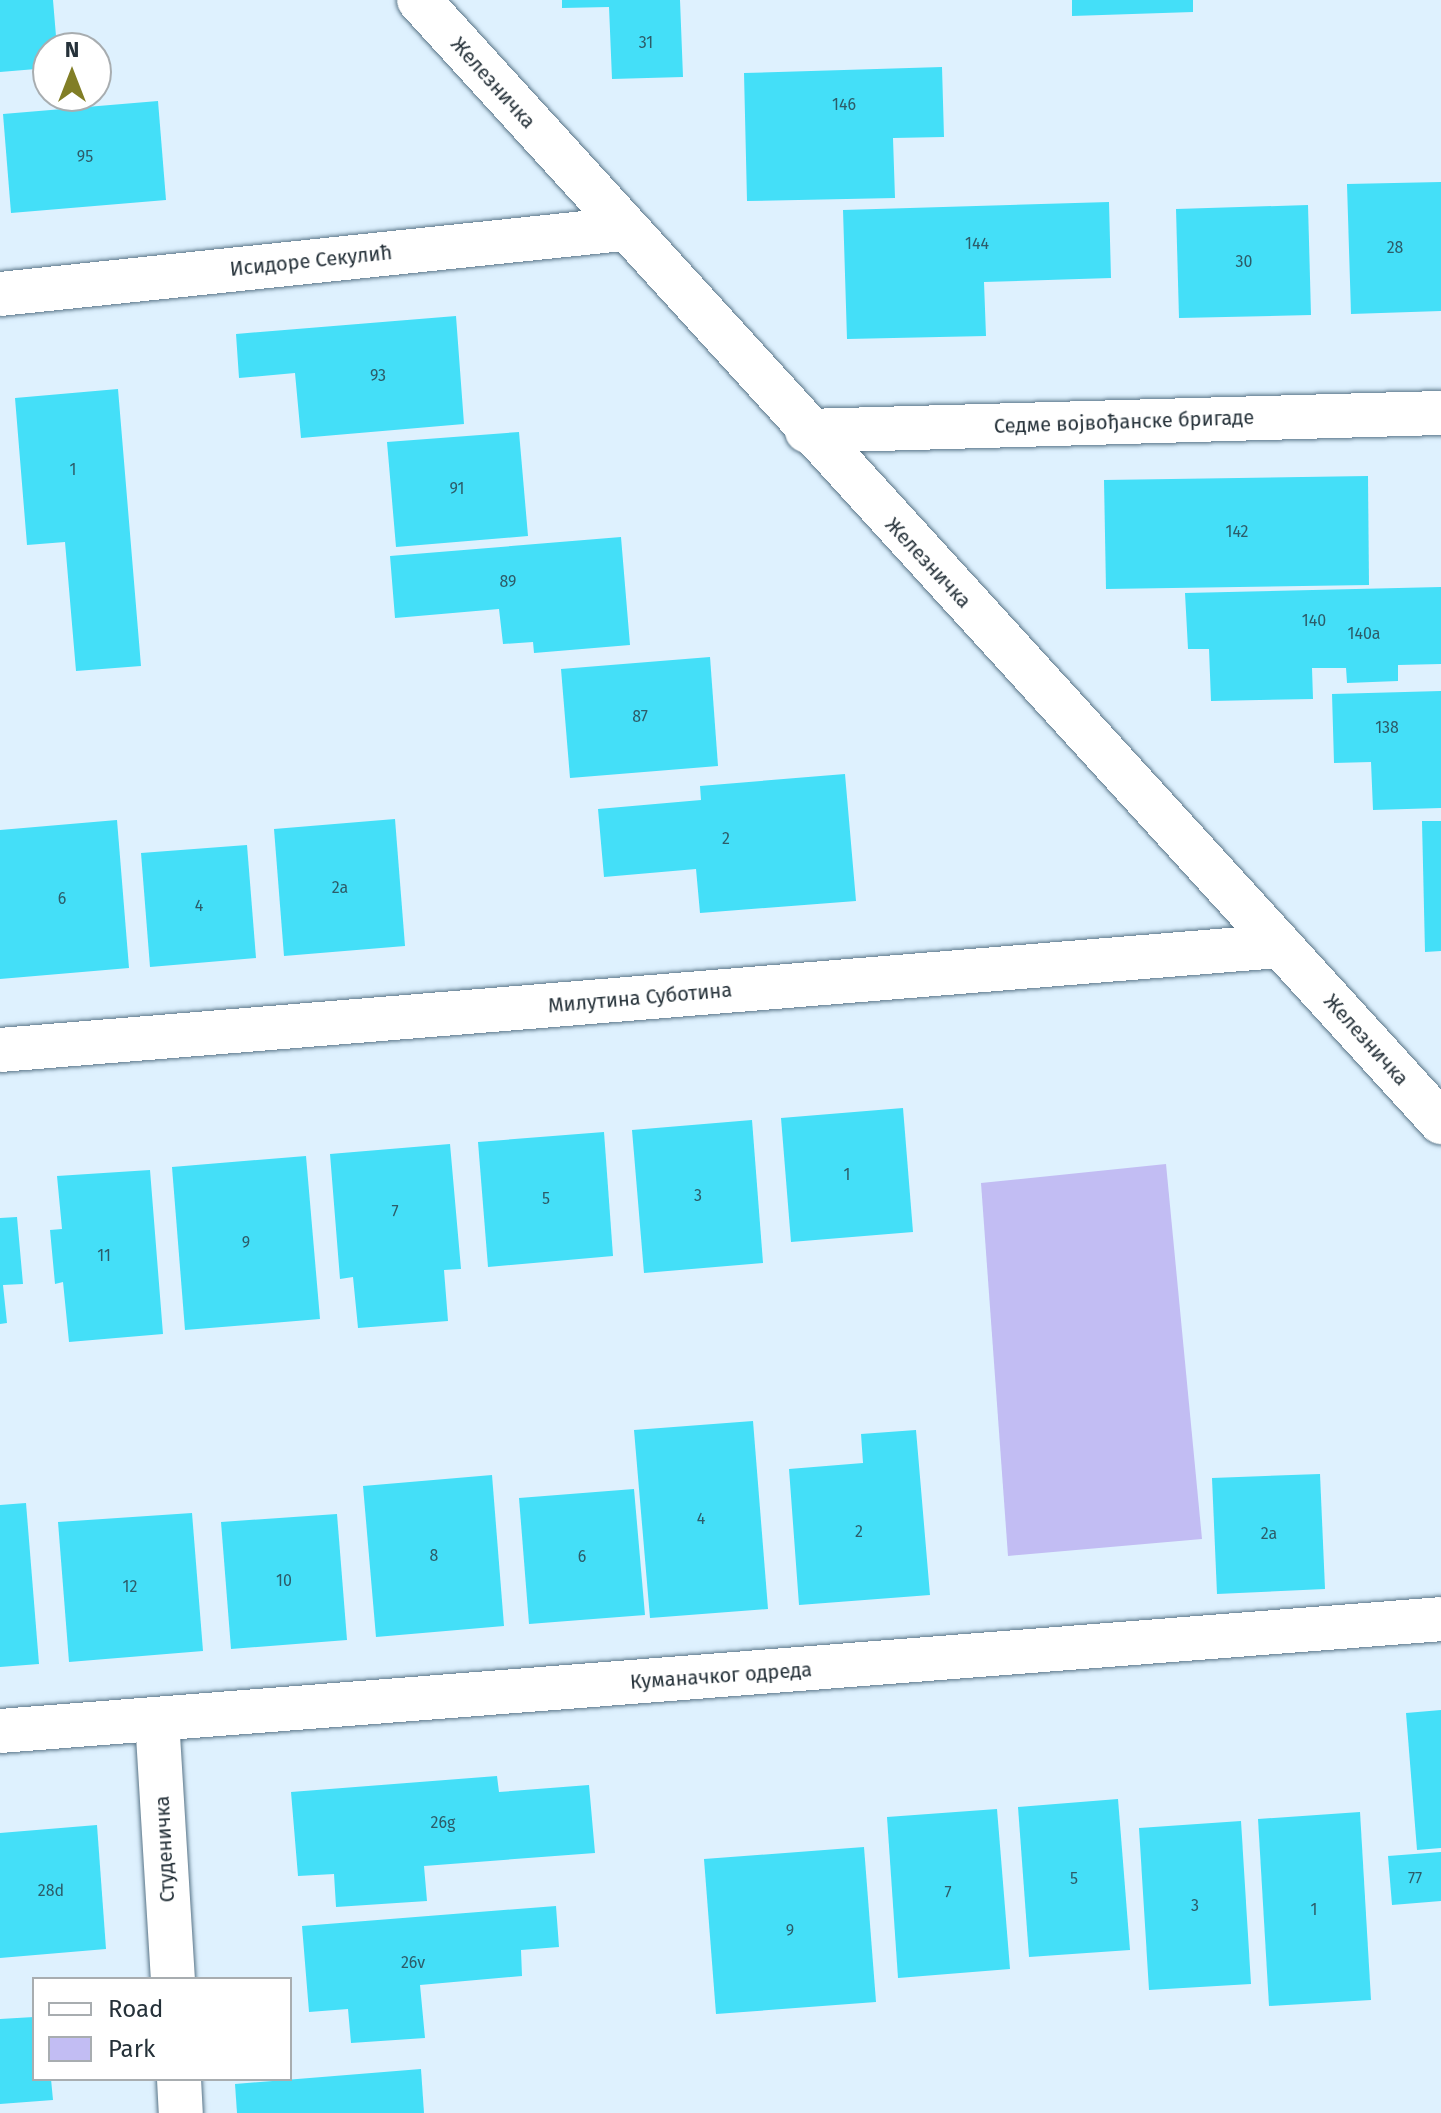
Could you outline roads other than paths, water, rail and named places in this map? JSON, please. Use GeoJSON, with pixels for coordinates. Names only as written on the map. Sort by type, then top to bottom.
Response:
{"type":"FeatureCollection","features":[{"type":"Feature","properties":{"kind":"street","name":"Железничка"},"geometry":{"type":"LineString","coordinates":[[419,0],[623,229],[1441,1122]]}},
{"type":"Feature","properties":{"kind":"street","name":"Исидоре Секулић"},"geometry":{"type":"LineString","coordinates":[[0,294],[623,229]]}},
{"type":"Feature","properties":{"kind":"street","name":"Седме војвођанске бригаде"},"geometry":{"type":"LineString","coordinates":[[807,431],[1441,413]]}},
{"type":"Feature","properties":{"kind":"street","name":"Милутина Суботина"},"geometry":{"type":"LineString","coordinates":[[0,1050],[1280,946]]}},
{"type":"Feature","properties":{"kind":"street","name":"Куманачког одреда"},"geometry":{"type":"LineString","coordinates":[[0,1731],[1441,1619]]}},
{"type":"Feature","properties":{"kind":"street","name":"Студеничка"},"geometry":{"type":"LineString","coordinates":[[157,1719],[173,1977]]}},
{"type":"Feature","properties":{"kind":"street"},"geometry":{"type":"LineString","coordinates":[[179,2081],[181,2113]]}}]}
